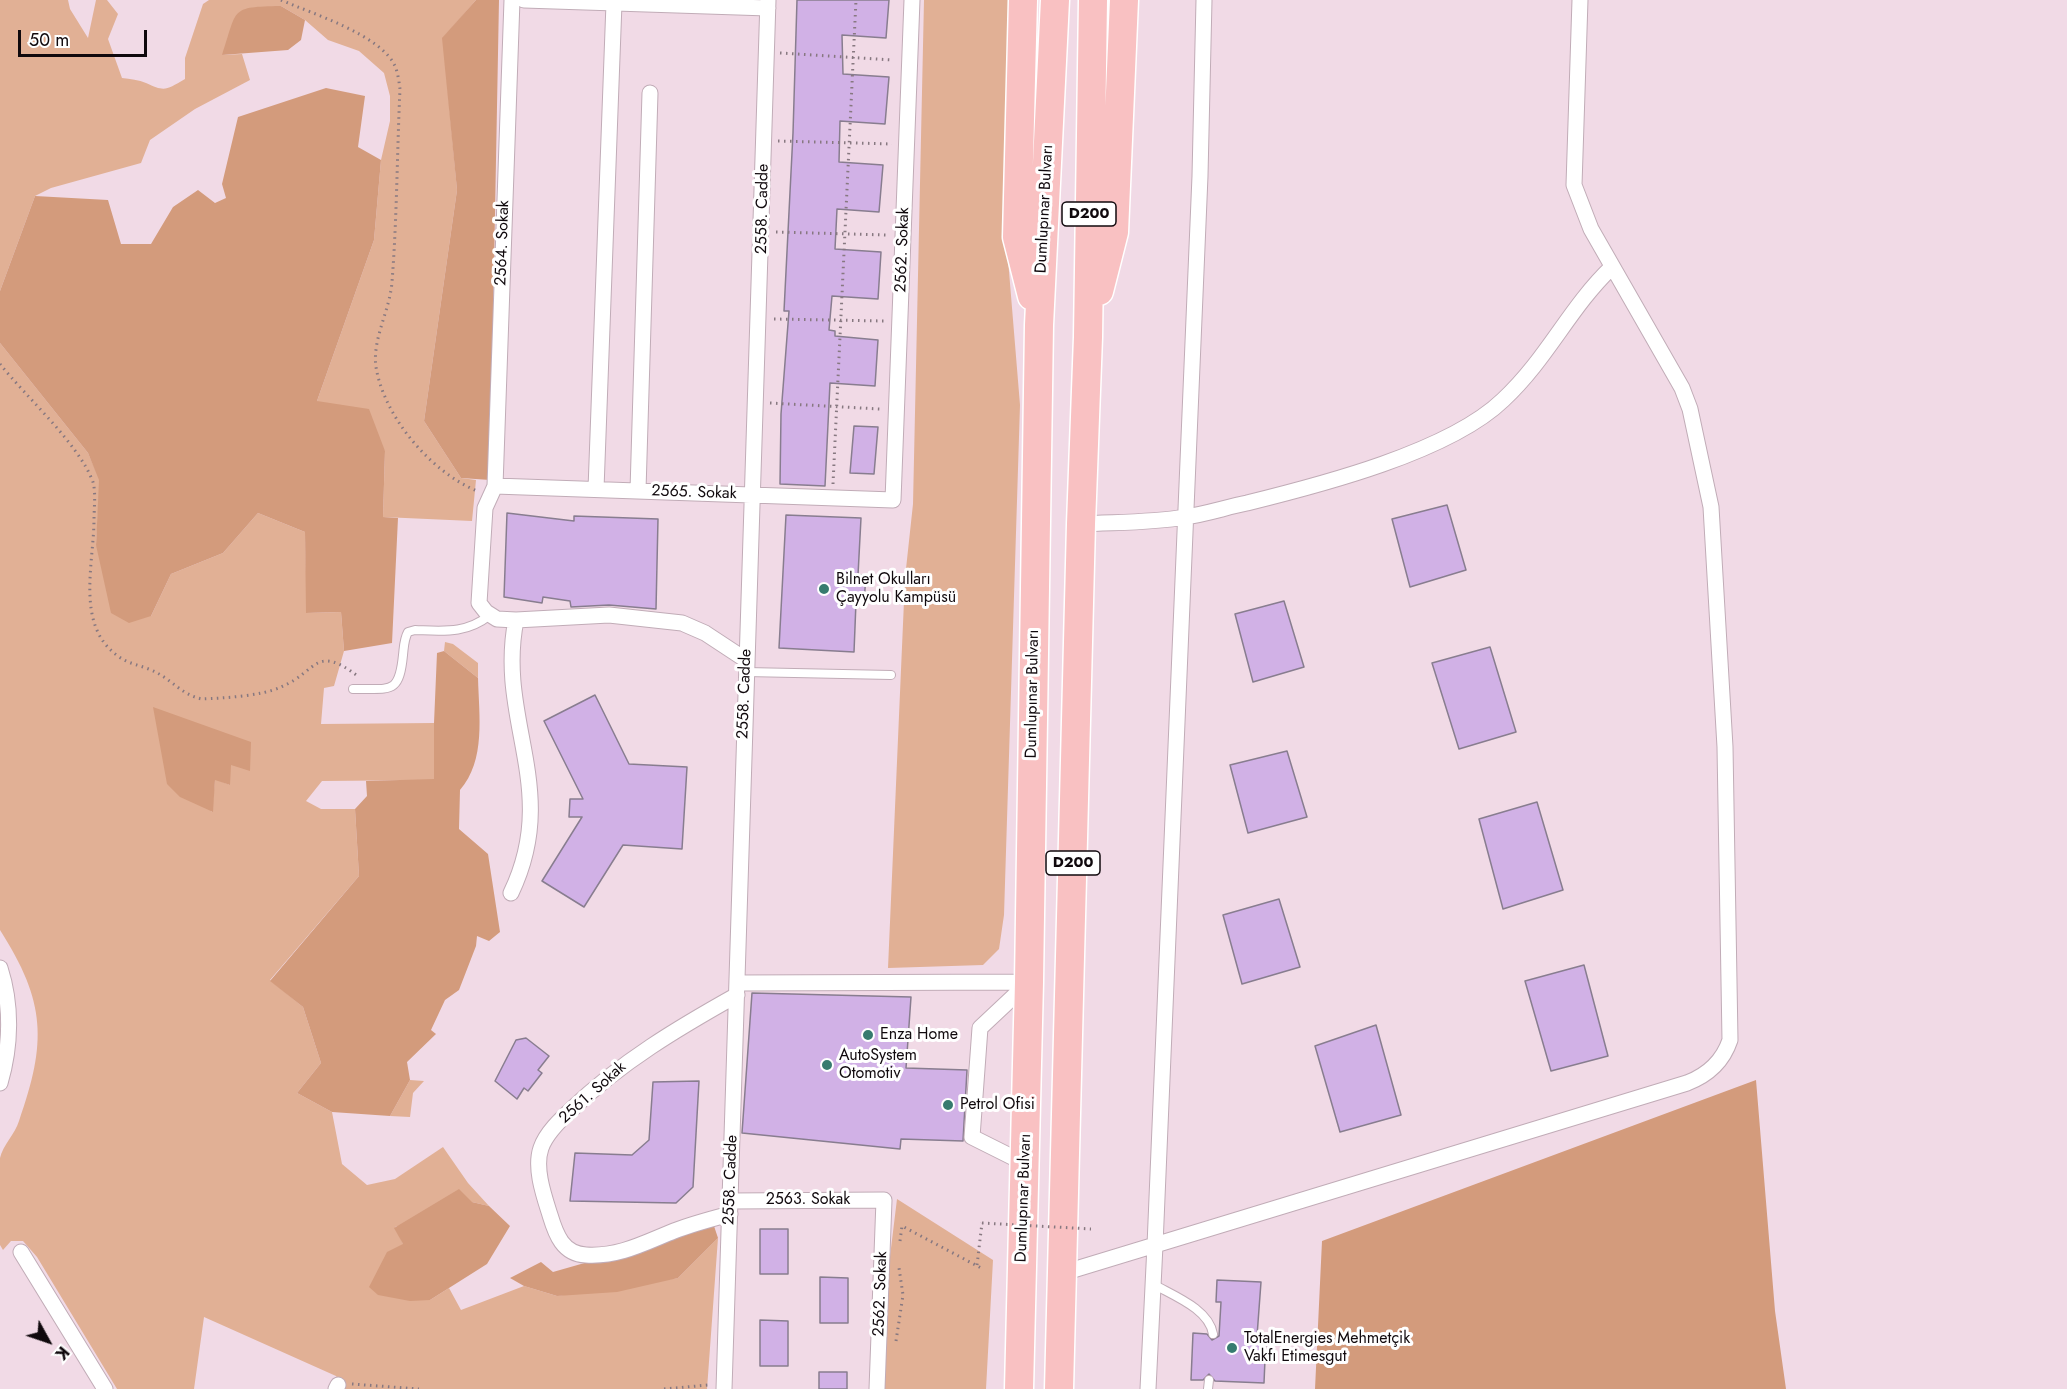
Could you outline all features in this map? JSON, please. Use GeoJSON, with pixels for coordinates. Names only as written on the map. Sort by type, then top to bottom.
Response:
{"type":"FeatureCollection","features":[{"type":"Feature","properties":{"kind":"highway"},"geometry":{"type":"LineString","coordinates":[[1023,0],[1017,237],[1039,325]]}},
{"type":"Feature","properties":{"kind":"highway","name":"Dumlupınar Bulvarı"},"geometry":{"type":"LineString","coordinates":[[1019,1389],[1026,1164],[1039,325],[1055,0]]}},
{"type":"Feature","properties":{"kind":"highway","name":"D200"},"geometry":{"type":"LineString","coordinates":[[1059,1389],[1081,524],[1088,337],[1093,0]]}},
{"type":"Feature","properties":{"kind":"highway"},"geometry":{"type":"LineString","coordinates":[[1088,337],[1114,232],[1124,0]]}},
{"type":"Feature","properties":{"kind":"street","name":"2564. Sokak"},"geometry":{"type":"LineString","coordinates":[[490,615],[479,603],[485,508],[492,491],[512,0]]}},
{"type":"Feature","properties":{"kind":"street"},"geometry":{"type":"LineString","coordinates":[[524,0],[768,4]]}},
{"type":"Feature","properties":{"kind":"street","name":"2562. Sokak"},"geometry":{"type":"LineString","coordinates":[[893,500],[912,0]]}},
{"type":"Feature","properties":{"kind":"street"},"geometry":{"type":"LineString","coordinates":[[1148,1389],[1200,176],[1204,0]]}},
{"type":"Feature","properties":{"kind":"street"},"geometry":{"type":"LineString","coordinates":[[1063,1273],[1687,1083],[1707,1073],[1727,1050],[1732,1020],[1725,747],[1711,507],[1690,409],[1682,388],[1612,267],[1584,214],[1574,185],[1580,0]]}},
{"type":"Feature","properties":{"kind":"street"},"geometry":{"type":"LineString","coordinates":[[596,489],[614,3]]}},
{"type":"Feature","properties":{"kind":"street","name":"2558. Cadde"},"geometry":{"type":"LineString","coordinates":[[724,1386],[746,666],[760,319],[768,4]]}},
{"type":"Feature","properties":{"kind":"street"},"geometry":{"type":"LineString","coordinates":[[638,490],[650,93]]}},
{"type":"Feature","properties":{"kind":"street"},"geometry":{"type":"LineString","coordinates":[[1081,524],[1185,517],[1293,492],[1404,455],[1463,428],[1502,402],[1533,369],[1548,351],[1579,301],[1612,267]]}},
{"type":"Feature","properties":{"kind":"street","name":"2565. Sokak"},"geometry":{"type":"LineString","coordinates":[[492,491],[596,489],[893,500]]}},
{"type":"Feature","properties":{"kind":"street"},"geometry":{"type":"LineString","coordinates":[[490,615],[497,619],[516,620],[609,615],[667,620],[694,627],[746,666]]}},
{"type":"Feature","properties":{"kind":"street"},"geometry":{"type":"LineString","coordinates":[[512,893],[528,845],[532,811],[529,772],[512,684],[512,647],[516,620]]}},
{"type":"Feature","properties":{"kind":"street"},"geometry":{"type":"LineString","coordinates":[[0,968],[9,1019],[7,1051],[0,1083]]}},
{"type":"Feature","properties":{"kind":"street"},"geometry":{"type":"LineString","coordinates":[[737,989],[1029,981]]}},
{"type":"Feature","properties":{"kind":"street"},"geometry":{"type":"LineString","coordinates":[[1026,1164],[972,1137],[980,1028],[1029,981]]}},
{"type":"Feature","properties":{"kind":"street","name":"2561. Sokak"},"geometry":{"type":"LineString","coordinates":[[731,1208],[621,1252],[576,1254],[564,1246],[554,1227],[544,1195],[539,1155],[554,1128],[603,1081],[737,989]]}},
{"type":"Feature","properties":{"kind":"street","name":"2562. Sokak"},"geometry":{"type":"LineString","coordinates":[[877,1389],[884,1200]]}},
{"type":"Feature","properties":{"kind":"street","name":"2563. Sokak"},"geometry":{"type":"LineString","coordinates":[[731,1208],[884,1200]]}},
{"type":"Feature","properties":{"kind":"street"},"geometry":{"type":"LineString","coordinates":[[21,1252],[105,1389]]}},
{"type":"Feature","properties":{"kind":"lane"},"geometry":{"type":"LineString","coordinates":[[353,689],[389,688],[401,678],[405,638],[408,632],[415,630],[461,631],[477,625],[490,615]]}},
{"type":"Feature","properties":{"kind":"lane"},"geometry":{"type":"LineString","coordinates":[[746,666],[891,675]]}},
{"type":"Feature","properties":{"kind":"lane"},"geometry":{"type":"LineString","coordinates":[[1153,1284],[1204,1316],[1212,1324],[1213,1334]]}},
{"type":"Feature","properties":{"kind":"path"},"geometry":{"type":"LineString","coordinates":[[281,0],[361,34],[387,54],[396,67],[400,89],[392,284],[379,341],[376,366],[393,412],[405,430],[450,475],[492,491]]}},
{"type":"Feature","properties":{"kind":"path"},"geometry":{"type":"LineString","coordinates":[[832,499],[856,0]]}},
{"type":"Feature","properties":{"kind":"path"},"geometry":{"type":"LineString","coordinates":[[766,52],[910,60]]}},
{"type":"Feature","properties":{"kind":"path"},"geometry":{"type":"LineString","coordinates":[[764,141],[907,144]]}},
{"type":"Feature","properties":{"kind":"path"},"geometry":{"type":"LineString","coordinates":[[762,232],[904,236]]}},
{"type":"Feature","properties":{"kind":"path"},"geometry":{"type":"LineString","coordinates":[[760,319],[901,321]]}},
{"type":"Feature","properties":{"kind":"path"},"geometry":{"type":"LineString","coordinates":[[0,364],[75,451],[94,485],[94,536],[89,588],[97,629],[105,646],[128,663],[152,670],[167,679],[189,697],[202,699],[282,687],[314,665],[327,661],[338,661],[375,688]]}},
{"type":"Feature","properties":{"kind":"path"},"geometry":{"type":"LineString","coordinates":[[757,403],[897,410]]}},
{"type":"Feature","properties":{"kind":"path"},"geometry":{"type":"LineString","coordinates":[[977,1265],[982,1223],[1090,1229]]}},
{"type":"Feature","properties":{"kind":"path"},"geometry":{"type":"LineString","coordinates":[[899,1249],[902,1226],[983,1269]]}},
{"type":"Feature","properties":{"kind":"path"},"geometry":{"type":"LineString","coordinates":[[894,1347],[902,1317],[903,1295],[899,1259]]}},
{"type":"Feature","properties":{"kind":"path"},"geometry":{"type":"LineString","coordinates":[[337,1387],[375,1384],[419,1389]]}},
{"type":"Feature","properties":{"kind":"path"},"geometry":{"type":"LineString","coordinates":[[664,1389],[724,1386]]}},
{"type":"Feature","properties":{"kind":"shaded area"},"geometry":{"type":"Polygon","coordinates":[[[0,0],[68,0],[70,9],[88,38],[96,0],[107,0],[118,14],[108,39],[122,78],[166,89],[185,79],[185,58],[203,4],[209,0],[476,0],[443,38],[457,190],[424,421],[461,478],[476,480],[472,521],[383,517],[385,451],[317,401],[374,240],[381,160],[390,121],[390,96],[384,73],[359,51],[328,40],[305,20],[281,6],[222,55],[242,54],[250,80],[195,109],[150,140],[141,163],[51,188],[35,196],[0,291],[0,0]]]}},
{"type":"Feature","properties":{"kind":"shaded area"},"geometry":{"type":"Polygon","coordinates":[[[476,0],[499,0],[490,480],[461,478],[424,421],[457,190],[442,38],[476,0]]]}},
{"type":"Feature","properties":{"kind":"shaded area"},"geometry":{"type":"Polygon","coordinates":[[[924,0],[1012,0],[1007,247],[1020,405],[1004,915],[999,949],[983,965],[888,968],[905,578],[913,504],[924,0]]]}},
{"type":"Feature","properties":{"kind":"shaded area"},"geometry":{"type":"Polygon","coordinates":[[[281,6],[305,20],[301,40],[288,50],[222,55],[238,13],[252,7],[281,6]]]}},
{"type":"Feature","properties":{"kind":"shaded area"},"geometry":{"type":"Polygon","coordinates":[[[326,88],[365,96],[358,147],[381,160],[374,240],[317,401],[369,409],[385,451],[383,517],[398,518],[392,643],[344,651],[341,612],[306,613],[305,532],[258,513],[223,553],[171,574],[151,616],[129,623],[111,613],[96,545],[99,480],[88,453],[0,343],[0,291],[35,196],[108,200],[121,244],[151,244],[173,207],[198,190],[215,203],[226,198],[222,184],[238,117],[326,88]]]}},
{"type":"Feature","properties":{"kind":"shaded area"},"geometry":{"type":"Polygon","coordinates":[[[0,343],[88,453],[100,480],[96,545],[151,616],[171,574],[223,553],[258,513],[305,532],[307,613],[341,612],[344,651],[334,686],[324,688],[321,724],[434,723],[434,780],[322,781],[306,801],[321,809],[355,809],[359,876],[270,980],[303,1007],[321,1063],[297,1093],[332,1112],[342,1164],[367,1185],[395,1179],[443,1147],[468,1183],[489,1206],[472,1202],[395,1227],[430,1300],[449,1288],[461,1310],[524,1286],[557,1296],[678,1278],[718,1238],[707,1389],[344,1389],[336,1376],[204,1317],[194,1389],[117,1389],[37,1257],[23,1241],[11,1241],[3,1250],[0,1245],[0,1158],[19,1121],[28,1093],[37,1045],[37,1023],[34,1001],[26,979],[0,930],[0,343]],[[154,708],[212,812],[215,779],[230,785],[154,708]]]}},
{"type":"Feature","properties":{"kind":"shaded area"},"geometry":{"type":"Polygon","coordinates":[[[445,642],[453,644],[478,663],[478,678],[444,651],[445,642]]]}},
{"type":"Feature","properties":{"kind":"shaded area"},"geometry":{"type":"Polygon","coordinates":[[[444,651],[478,678],[479,737],[474,765],[460,790],[459,829],[488,854],[500,932],[489,941],[477,936],[476,946],[459,990],[445,1000],[431,1030],[436,1034],[407,1062],[410,1080],[390,1116],[332,1112],[297,1093],[321,1063],[303,1007],[270,981],[359,876],[355,809],[367,796],[366,781],[434,779],[437,653],[444,651]]]}},
{"type":"Feature","properties":{"kind":"shaded area"},"geometry":{"type":"Polygon","coordinates":[[[153,707],[251,742],[250,771],[231,765],[230,785],[215,780],[213,812],[180,797],[167,784],[153,707]]]}},
{"type":"Feature","properties":{"kind":"shaded area"},"geometry":{"type":"Polygon","coordinates":[[[410,1080],[424,1081],[413,1093],[410,1117],[390,1116],[410,1080]]]}},
{"type":"Feature","properties":{"kind":"shaded area"},"geometry":{"type":"Polygon","coordinates":[[[1756,1080],[1775,1311],[1786,1389],[1315,1389],[1322,1241],[1756,1080]]]}},
{"type":"Feature","properties":{"kind":"shaded area"},"geometry":{"type":"Polygon","coordinates":[[[459,1189],[472,1202],[489,1206],[510,1226],[487,1264],[430,1300],[410,1301],[378,1295],[369,1287],[387,1252],[403,1244],[394,1228],[459,1189]]]}},
{"type":"Feature","properties":{"kind":"shaded area"},"geometry":{"type":"Polygon","coordinates":[[[897,1199],[993,1260],[986,1389],[883,1389],[887,1281],[897,1199]]]}},
{"type":"Feature","properties":{"kind":"shaded area"},"geometry":{"type":"Polygon","coordinates":[[[714,1226],[718,1238],[678,1278],[617,1292],[557,1296],[524,1286],[510,1278],[541,1262],[553,1272],[714,1226]]]}},
{"type":"Feature","properties":{"kind":"building"},"geometry":{"type":"Polygon","coordinates":[[[797,0],[889,0],[886,38],[842,35],[843,74],[889,77],[885,124],[840,121],[839,162],[883,165],[879,212],[837,209],[835,249],[881,252],[878,299],[832,296],[829,330],[835,331],[835,336],[878,340],[875,386],[830,383],[825,486],[780,484],[781,414],[789,311],[784,311],[797,0]]]}},
{"type":"Feature","properties":{"kind":"building"},"geometry":{"type":"Polygon","coordinates":[[[854,426],[878,427],[874,474],[850,473],[854,426]]]}},
{"type":"Feature","properties":{"kind":"building"},"geometry":{"type":"Polygon","coordinates":[[[1447,505],[1466,570],[1410,587],[1392,519],[1447,505]]]}},
{"type":"Feature","properties":{"kind":"building"},"geometry":{"type":"Polygon","coordinates":[[[507,513],[574,521],[574,516],[658,519],[656,609],[609,605],[571,607],[570,601],[543,597],[542,603],[504,597],[507,513]]]}},
{"type":"Feature","properties":{"kind":"building","name":"Bilnet Okulları Çayyolu Kampüsü"},"geometry":{"type":"Polygon","coordinates":[[[786,515],[861,518],[858,575],[866,575],[864,603],[856,602],[854,652],[779,648],[786,515]]]}},
{"type":"Feature","properties":{"kind":"building"},"geometry":{"type":"Polygon","coordinates":[[[1284,601],[1304,667],[1253,682],[1235,614],[1284,601]]]}},
{"type":"Feature","properties":{"kind":"building"},"geometry":{"type":"Polygon","coordinates":[[[1490,647],[1516,732],[1459,749],[1432,663],[1490,647]]]}},
{"type":"Feature","properties":{"kind":"building"},"geometry":{"type":"Polygon","coordinates":[[[595,695],[629,764],[687,767],[682,849],[623,845],[584,907],[542,881],[582,817],[569,817],[570,799],[583,799],[544,721],[595,695]]]}},
{"type":"Feature","properties":{"kind":"building"},"geometry":{"type":"Polygon","coordinates":[[[1287,751],[1307,817],[1248,833],[1230,765],[1287,751]]]}},
{"type":"Feature","properties":{"kind":"building"},"geometry":{"type":"Polygon","coordinates":[[[1537,802],[1563,890],[1503,909],[1479,819],[1537,802]]]}},
{"type":"Feature","properties":{"kind":"building"},"geometry":{"type":"Polygon","coordinates":[[[1279,899],[1300,967],[1242,984],[1223,915],[1279,899]]]}},
{"type":"Feature","properties":{"kind":"building"},"geometry":{"type":"Polygon","coordinates":[[[1584,965],[1608,1056],[1551,1071],[1525,981],[1584,965]]]}},
{"type":"Feature","properties":{"kind":"building","name":"AutoSystem Otomotiv"},"geometry":{"type":"Polygon","coordinates":[[[752,993],[911,997],[906,1068],[967,1070],[963,1141],[901,1139],[900,1149],[742,1133],[752,993]]]}},
{"type":"Feature","properties":{"kind":"building"},"geometry":{"type":"Polygon","coordinates":[[[1376,1025],[1401,1115],[1340,1132],[1315,1046],[1376,1025]]]}},
{"type":"Feature","properties":{"kind":"building"},"geometry":{"type":"Polygon","coordinates":[[[526,1038],[549,1056],[538,1070],[542,1073],[528,1091],[524,1088],[517,1099],[495,1081],[516,1040],[526,1038]]]}},
{"type":"Feature","properties":{"kind":"building"},"geometry":{"type":"Polygon","coordinates":[[[699,1081],[693,1187],[676,1203],[570,1201],[575,1153],[632,1155],[649,1140],[653,1082],[699,1081]]]}},
{"type":"Feature","properties":{"kind":"building"},"geometry":{"type":"Polygon","coordinates":[[[760,1229],[788,1229],[788,1274],[760,1274],[760,1229]]]}},
{"type":"Feature","properties":{"kind":"building"},"geometry":{"type":"Polygon","coordinates":[[[820,1277],[848,1278],[848,1323],[820,1323],[820,1277]]]}},
{"type":"Feature","properties":{"kind":"building"},"geometry":{"type":"Polygon","coordinates":[[[1217,1280],[1261,1282],[1257,1336],[1266,1336],[1264,1383],[1215,1381],[1209,1374],[1203,1380],[1191,1380],[1193,1333],[1207,1334],[1212,1340],[1219,1336],[1221,1302],[1216,1302],[1217,1280]]]}},
{"type":"Feature","properties":{"kind":"building"},"geometry":{"type":"Polygon","coordinates":[[[760,1320],[788,1321],[788,1366],[760,1366],[760,1320]]]}},
{"type":"Feature","properties":{"kind":"building"},"geometry":{"type":"Polygon","coordinates":[[[819,1372],[847,1372],[847,1389],[819,1389],[819,1372]]]}},
{"type":"Feature","properties":{"kind":"place","name":"Bilnet Okulları Çayyolu Kampüsü"},"geometry":{"type":"Point","coordinates":[824,589]}},
{"type":"Feature","properties":{"kind":"place","name":"Enza Home"},"geometry":{"type":"Point","coordinates":[868,1035]}},
{"type":"Feature","properties":{"kind":"place","name":"AutoSystem Otomotiv"},"geometry":{"type":"Point","coordinates":[827,1065]}},
{"type":"Feature","properties":{"kind":"place","name":"Petrol Ofisi"},"geometry":{"type":"Point","coordinates":[948,1105]}},
{"type":"Feature","properties":{"kind":"place","name":"TotalEnergies Mehmetçik Vakfı Etimesgut"},"geometry":{"type":"Point","coordinates":[1232,1348]}}]}
